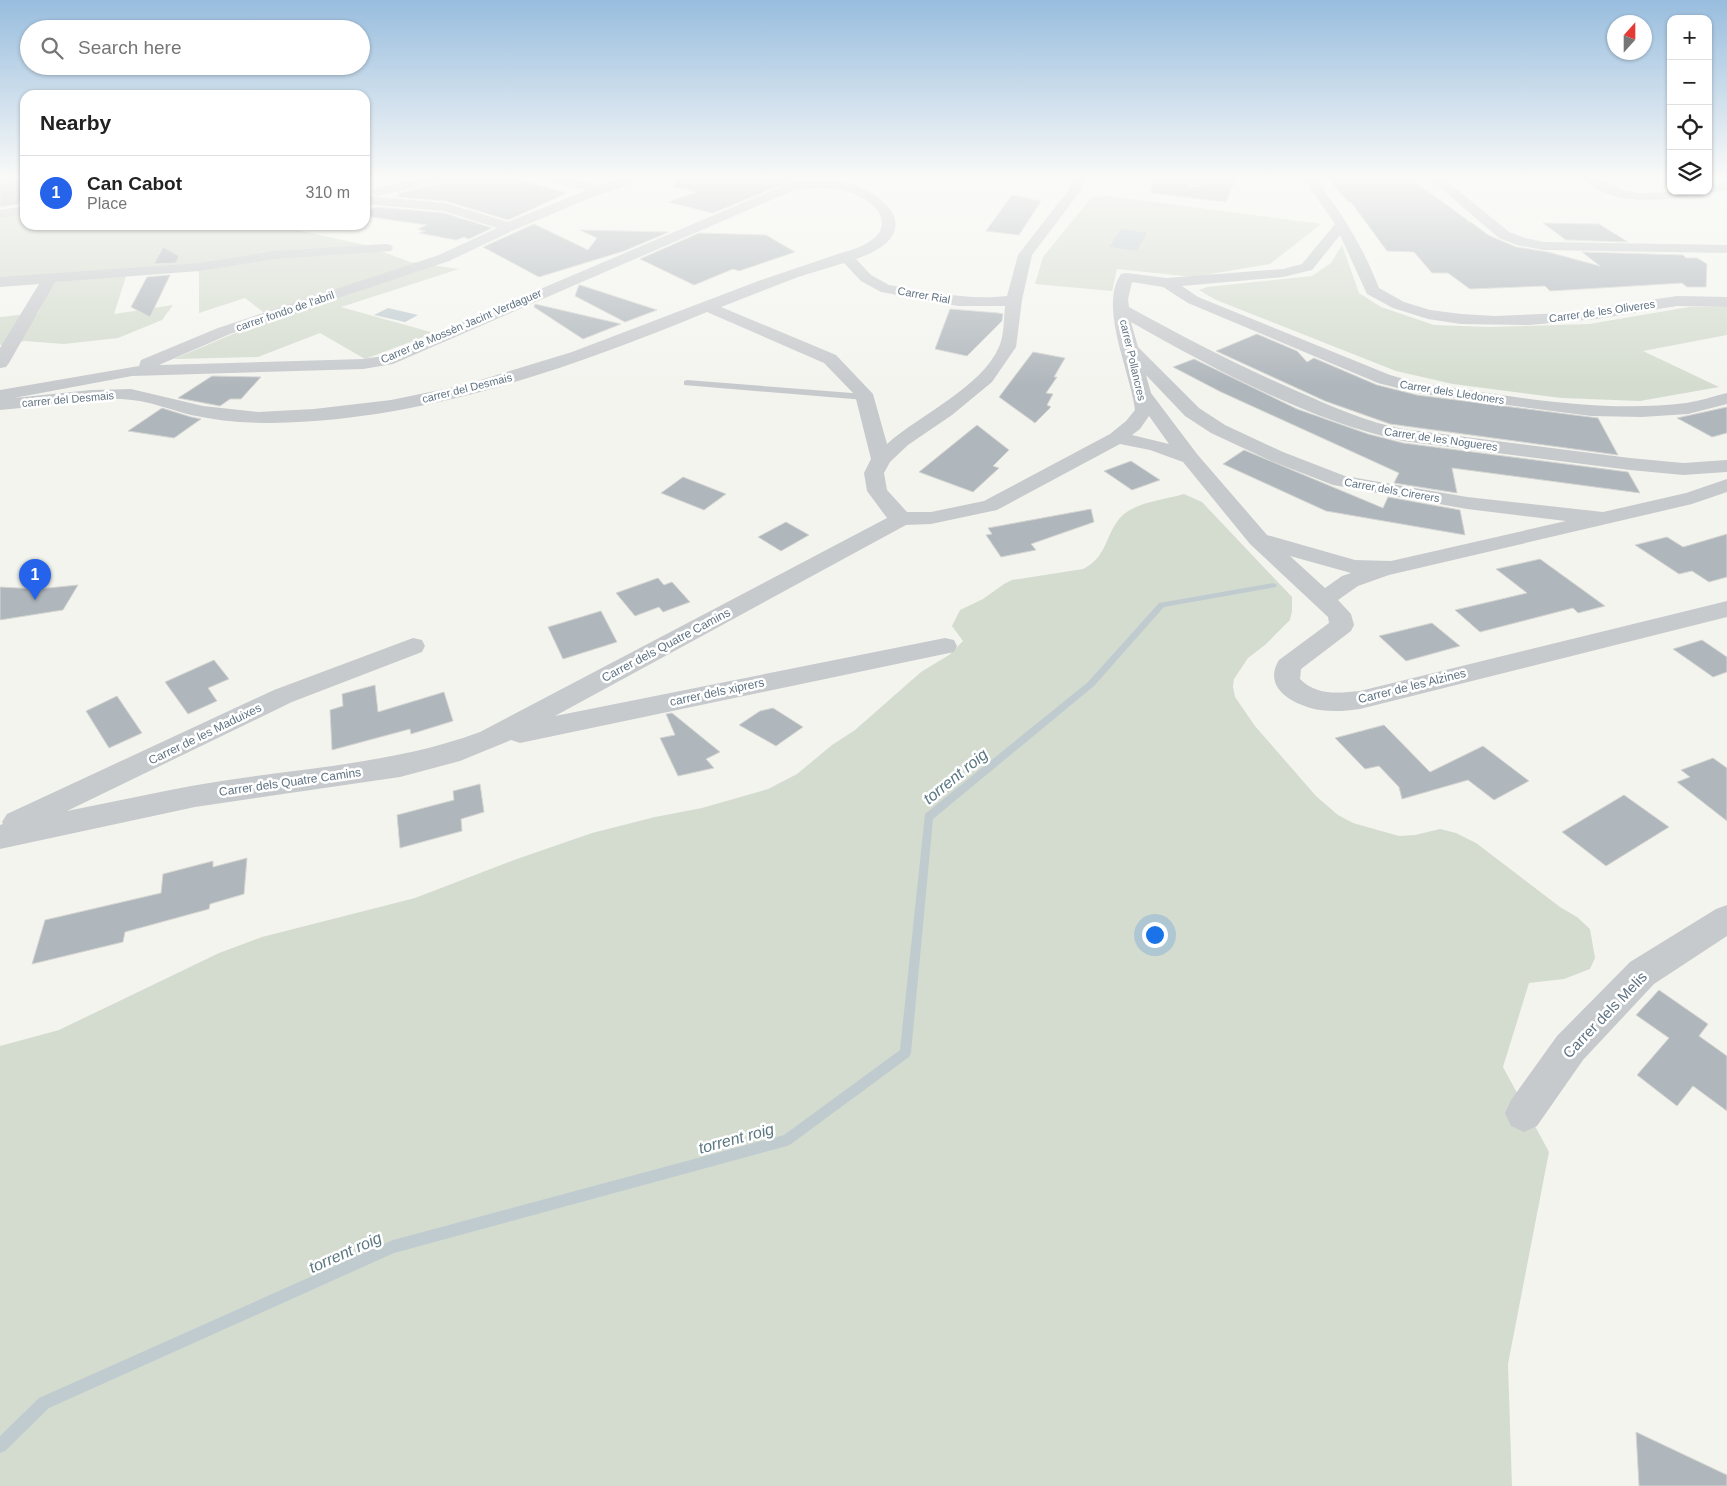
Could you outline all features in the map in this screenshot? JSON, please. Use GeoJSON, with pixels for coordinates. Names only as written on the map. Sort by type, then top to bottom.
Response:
{"type":"FeatureCollection","features":[{"type":"Feature","properties":{"kind":"street","name":"carrer fondo de l'abril"},"geometry":{"type":"LineString","coordinates":[[132,371],[224,331],[444,258],[466,247]]}},
{"type":"Feature","properties":{"kind":"street","name":"Carrer de Mossèn Jacint Verdaguer"},"geometry":{"type":"LineString","coordinates":[[0,394],[132,371],[363,364],[387,360],[648,247]]}},
{"type":"Feature","properties":{"kind":"street","name":"Carrer de Mossèn Jacint Verdaguer"},"geometry":{"type":"LineString","coordinates":[[708,307],[783,276],[867,247]]}},
{"type":"Feature","properties":{"kind":"street"},"geometry":{"type":"LineString","coordinates":[[902,519],[893,512],[877,491],[874,473],[881,459],[901,441],[945,411],[986,378],[1008,347],[1014,300],[1025,255],[1031,247]]}},
{"type":"Feature","properties":{"kind":"street","name":"carrer Pollancres"},"geometry":{"type":"LineString","coordinates":[[902,519],[931,518],[990,506],[1117,438],[1134,425],[1144,410],[1142,394],[1129,349],[1120,299],[1126,277],[1167,283],[1283,274],[1308,267],[1324,247]]}},
{"type":"Feature","properties":{"kind":"street","name":"Carrer de les Oliveres"},"geometry":{"type":"LineString","coordinates":[[1353,247],[1372,291],[1396,304],[1443,317],[1488,320],[1556,319],[1689,300],[1727,302]]}},
{"type":"Feature","properties":{"kind":"street"},"geometry":{"type":"LineString","coordinates":[[1626,247],[1727,249]]}},
{"type":"Feature","properties":{"kind":"street"},"geometry":{"type":"LineString","coordinates":[[0,282],[199,267],[275,255],[386,248]]}},
{"type":"Feature","properties":{"kind":"street","name":"Carrer Rial"},"geometry":{"type":"LineString","coordinates":[[846,256],[857,270],[880,287],[921,296],[966,302],[995,304],[1014,300]]}},
{"type":"Feature","properties":{"kind":"street"},"geometry":{"type":"LineString","coordinates":[[0,363],[50,278]]}},
{"type":"Feature","properties":{"kind":"street","name":"Carrer dels Lledoners"},"geometry":{"type":"LineString","coordinates":[[1167,283],[1192,300],[1384,379],[1418,388],[1591,410],[1642,411],[1688,408],[1727,398]]}},
{"type":"Feature","properties":{"kind":"street"},"geometry":{"type":"LineString","coordinates":[[708,307],[830,359],[864,394],[881,459]]}},
{"type":"Feature","properties":{"kind":"street","name":"carrer del Desmais"},"geometry":{"type":"LineString","coordinates":[[0,404],[122,394],[144,397],[202,412],[249,416],[314,415],[406,403],[486,386],[615,343],[708,307]]}},
{"type":"Feature","properties":{"kind":"street","name":"Carrer de les Nogueres"},"geometry":{"type":"LineString","coordinates":[[1122,310],[1194,350],[1256,381],[1349,421],[1377,430],[1630,464],[1683,469],[1727,466]]}},
{"type":"Feature","properties":{"kind":"street","name":"Carrer dels Cirerers"},"geometry":{"type":"LineString","coordinates":[[1129,349],[1192,412],[1218,429],[1276,456],[1340,481],[1466,503],[1605,518]]}},
{"type":"Feature","properties":{"kind":"street","name":"Carrer de les Alzines"},"geometry":{"type":"LineString","coordinates":[[1142,394],[1190,458],[1258,539],[1338,614],[1342,625],[1288,666],[1287,682],[1294,691],[1313,700],[1334,702],[1360,700],[1727,609]]}},
{"type":"Feature","properties":{"kind":"street"},"geometry":{"type":"LineString","coordinates":[[871,421],[896,430],[921,428]]}},
{"type":"Feature","properties":{"kind":"street","name":"Carrer de les Alzines"},"geometry":{"type":"LineString","coordinates":[[1117,438],[1155,445],[1190,458]]}},
{"type":"Feature","properties":{"kind":"street"},"geometry":{"type":"LineString","coordinates":[[1324,599],[1350,581],[1362,576],[1692,498],[1727,485]]}},
{"type":"Feature","properties":{"kind":"street","name":"Carrer dels Quatre Camins"},"geometry":{"type":"LineString","coordinates":[[0,837],[195,796],[400,766],[450,754],[490,739],[902,519]]}},
{"type":"Feature","properties":{"kind":"street"},"geometry":{"type":"LineString","coordinates":[[1258,539],[1355,567],[1391,568]]}},
{"type":"Feature","properties":{"kind":"street","name":"Carrer de les Maduixes"},"geometry":{"type":"LineString","coordinates":[[0,831],[283,696],[413,646]]}},
{"type":"Feature","properties":{"kind":"street","name":"carrer dels xiprers"},"geometry":{"type":"LineString","coordinates":[[490,739],[944,646]]}},
{"type":"Feature","properties":{"kind":"street","name":"Carrer dels Melis"},"geometry":{"type":"LineString","coordinates":[[1524,1113],[1570,1048],[1642,973],[1727,918]]}},
{"type":"Feature","properties":{"kind":"lane"},"geometry":{"type":"LineString","coordinates":[[687,383],[865,397]]}},
{"type":"Feature","properties":{"kind":"shaded area"},"geometry":{"type":"Polygon","coordinates":[[[0,247],[371,247],[410,262],[459,269],[341,307],[434,333],[365,359],[320,333],[258,357],[174,359],[271,318],[245,298],[199,313],[199,264],[128,270],[114,314],[173,305],[162,320],[118,338],[64,344],[25,341],[0,345],[0,317],[38,313],[56,275],[0,280],[0,247]]]}},
{"type":"Feature","properties":{"kind":"shaded area"},"geometry":{"type":"Polygon","coordinates":[[[1051,247],[1291,247],[1270,264],[1193,277],[1117,269],[1112,291],[1035,284],[1043,257],[1051,247]]]}},
{"type":"Feature","properties":{"kind":"shaded area"},"geometry":{"type":"Polygon","coordinates":[[[1111,247],[1139,247],[1137,251],[1111,247]]]}},
{"type":"Feature","properties":{"kind":"shaded area"},"geometry":{"type":"Polygon","coordinates":[[[1341,247],[1343,247],[1359,293],[1381,307],[1434,325],[1489,327],[1589,324],[1689,307],[1727,307],[1727,335],[1643,351],[1719,387],[1640,401],[1561,398],[1453,384],[1396,371],[1216,300],[1199,290],[1207,287],[1312,276],[1331,263],[1341,247]]]}},
{"type":"Feature","properties":{"kind":"shaded area"},"geometry":{"type":"Polygon","coordinates":[[[388,308],[418,315],[405,322],[374,315],[388,308]]]}},
{"type":"Feature","properties":{"kind":"shaded area"},"geometry":{"type":"Polygon","coordinates":[[[1184,494],[1202,502],[1292,597],[1290,620],[1265,645],[1248,658],[1234,679],[1233,687],[1235,697],[1255,726],[1316,796],[1338,815],[1353,823],[1399,836],[1415,835],[1440,829],[1456,833],[1476,843],[1560,907],[1577,917],[1590,929],[1595,958],[1590,969],[1564,979],[1529,983],[1503,1067],[1549,1152],[1508,1364],[1512,1486],[0,1486],[0,1046],[59,1030],[219,953],[262,937],[415,898],[514,860],[592,833],[655,817],[702,808],[768,789],[797,774],[832,745],[855,730],[921,672],[949,655],[963,641],[952,626],[960,610],[983,599],[1012,580],[1083,569],[1091,564],[1101,553],[1114,526],[1125,513],[1149,502],[1184,494]]]}},
{"type":"Feature","properties":{"kind":"building"},"geometry":{"type":"Polygon","coordinates":[[[163,247],[179,256],[176,263],[154,264],[163,247]]]}},
{"type":"Feature","properties":{"kind":"building"},"geometry":{"type":"Polygon","coordinates":[[[484,247],[582,247],[588,250],[590,247],[633,247],[624,251],[539,277],[484,247]]]}},
{"type":"Feature","properties":{"kind":"building"},"geometry":{"type":"Polygon","coordinates":[[[666,247],[787,247],[795,252],[739,271],[733,269],[694,285],[640,259],[666,247]]]}},
{"type":"Feature","properties":{"kind":"building"},"geometry":{"type":"Polygon","coordinates":[[[1384,247],[1518,247],[1548,252],[1600,266],[1582,252],[1683,255],[1686,258],[1697,258],[1707,264],[1706,287],[1687,287],[1682,283],[1550,291],[1545,286],[1470,289],[1448,273],[1432,273],[1414,252],[1387,251],[1384,247]]]}},
{"type":"Feature","properties":{"kind":"building"},"geometry":{"type":"Polygon","coordinates":[[[170,275],[150,317],[131,307],[147,277],[170,275]]]}},
{"type":"Feature","properties":{"kind":"building"},"geometry":{"type":"Polygon","coordinates":[[[579,285],[657,310],[625,322],[575,296],[579,285]]]}},
{"type":"Feature","properties":{"kind":"building"},"geometry":{"type":"Polygon","coordinates":[[[535,304],[621,324],[583,339],[534,307],[535,304]]]}},
{"type":"Feature","properties":{"kind":"building"},"geometry":{"type":"Polygon","coordinates":[[[950,309],[1003,314],[1002,321],[967,356],[935,349],[950,309]]]}},
{"type":"Feature","properties":{"kind":"building"},"geometry":{"type":"Polygon","coordinates":[[[1257,334],[1297,351],[1307,362],[1314,358],[1377,385],[1417,395],[1598,418],[1618,455],[1390,424],[1325,401],[1216,351],[1257,334]]]}},
{"type":"Feature","properties":{"kind":"building"},"geometry":{"type":"Polygon","coordinates":[[[1033,352],[1065,358],[1054,377],[1057,377],[1046,393],[1053,394],[1047,405],[1051,407],[1035,423],[999,397],[1033,352]]]}},
{"type":"Feature","properties":{"kind":"building"},"geometry":{"type":"Polygon","coordinates":[[[1194,359],[1297,409],[1368,434],[1403,443],[1628,472],[1640,493],[1452,468],[1457,493],[1394,483],[1399,473],[1221,392],[1173,367],[1194,359]]]}},
{"type":"Feature","properties":{"kind":"building"},"geometry":{"type":"Polygon","coordinates":[[[212,376],[261,377],[241,399],[230,399],[220,406],[178,398],[212,376]]]}},
{"type":"Feature","properties":{"kind":"building"},"geometry":{"type":"Polygon","coordinates":[[[1727,407],[1727,433],[1712,437],[1677,418],[1727,407]]]}},
{"type":"Feature","properties":{"kind":"building"},"geometry":{"type":"Polygon","coordinates":[[[162,408],[201,419],[174,438],[128,431],[162,408]]]}},
{"type":"Feature","properties":{"kind":"building"},"geometry":{"type":"Polygon","coordinates":[[[977,425],[1009,450],[993,466],[999,468],[973,492],[919,472],[977,425]]]}},
{"type":"Feature","properties":{"kind":"building"},"geometry":{"type":"Polygon","coordinates":[[[1244,450],[1383,508],[1388,497],[1460,510],[1465,535],[1326,511],[1223,464],[1244,450]]]}},
{"type":"Feature","properties":{"kind":"building"},"geometry":{"type":"Polygon","coordinates":[[[1131,461],[1160,480],[1132,490],[1104,471],[1131,461]]]}},
{"type":"Feature","properties":{"kind":"building"},"geometry":{"type":"Polygon","coordinates":[[[683,477],[726,494],[704,510],[661,493],[683,477]]]}},
{"type":"Feature","properties":{"kind":"building"},"geometry":{"type":"Polygon","coordinates":[[[1091,509],[1094,522],[1031,544],[1036,550],[1001,557],[986,535],[992,534],[988,528],[1091,509]]]}},
{"type":"Feature","properties":{"kind":"building"},"geometry":{"type":"Polygon","coordinates":[[[786,522],[809,535],[781,551],[758,537],[786,522]]]}},
{"type":"Feature","properties":{"kind":"building"},"geometry":{"type":"Polygon","coordinates":[[[1727,534],[1727,577],[1709,582],[1692,571],[1679,574],[1635,545],[1667,537],[1683,547],[1727,534]]]}},
{"type":"Feature","properties":{"kind":"building"},"geometry":{"type":"Polygon","coordinates":[[[1540,559],[1605,606],[1578,613],[1573,608],[1480,632],[1455,610],[1527,593],[1496,569],[1540,559]]]}},
{"type":"Feature","properties":{"kind":"building"},"geometry":{"type":"Polygon","coordinates":[[[658,578],[664,585],[672,582],[690,602],[663,612],[659,607],[635,616],[616,593],[658,578]]]}},
{"type":"Feature","properties":{"kind":"building"},"geometry":{"type":"Polygon","coordinates":[[[78,585],[63,610],[0,620],[0,587],[38,589],[78,585]]]}},
{"type":"Feature","properties":{"kind":"building"},"geometry":{"type":"Polygon","coordinates":[[[601,611],[617,642],[563,659],[548,627],[601,611]]]}},
{"type":"Feature","properties":{"kind":"building"},"geometry":{"type":"Polygon","coordinates":[[[1432,623],[1460,646],[1406,661],[1379,636],[1432,623]]]}},
{"type":"Feature","properties":{"kind":"building"},"geometry":{"type":"Polygon","coordinates":[[[1702,640],[1727,657],[1727,672],[1713,677],[1673,649],[1702,640]]]}},
{"type":"Feature","properties":{"kind":"building"},"geometry":{"type":"Polygon","coordinates":[[[214,660],[229,679],[208,688],[217,701],[188,714],[165,682],[214,660]]]}},
{"type":"Feature","properties":{"kind":"building"},"geometry":{"type":"Polygon","coordinates":[[[375,685],[378,712],[444,692],[453,721],[411,734],[410,729],[332,750],[330,710],[343,706],[342,694],[375,685]]]}},
{"type":"Feature","properties":{"kind":"building"},"geometry":{"type":"Polygon","coordinates":[[[117,696],[142,733],[109,748],[86,711],[117,696]]]}},
{"type":"Feature","properties":{"kind":"building"},"geometry":{"type":"Polygon","coordinates":[[[773,708],[803,727],[776,746],[739,725],[760,711],[773,708]]]}},
{"type":"Feature","properties":{"kind":"building"},"geometry":{"type":"Polygon","coordinates":[[[672,713],[720,752],[706,759],[714,768],[678,776],[660,738],[675,735],[666,714],[672,713]]]}},
{"type":"Feature","properties":{"kind":"building"},"geometry":{"type":"Polygon","coordinates":[[[1384,725],[1430,772],[1483,746],[1529,781],[1494,800],[1468,780],[1402,799],[1399,787],[1379,766],[1365,769],[1335,738],[1384,725]]]}},
{"type":"Feature","properties":{"kind":"building"},"geometry":{"type":"Polygon","coordinates":[[[1713,758],[1727,768],[1727,821],[1677,782],[1690,777],[1681,770],[1713,758]]]}},
{"type":"Feature","properties":{"kind":"building"},"geometry":{"type":"Polygon","coordinates":[[[480,784],[484,812],[461,819],[462,831],[400,848],[397,815],[454,800],[453,791],[480,784]]]}},
{"type":"Feature","properties":{"kind":"building"},"geometry":{"type":"Polygon","coordinates":[[[1624,795],[1669,827],[1606,866],[1562,832],[1624,795]]]}},
{"type":"Feature","properties":{"kind":"building"},"geometry":{"type":"Polygon","coordinates":[[[247,858],[244,894],[210,904],[209,909],[125,932],[123,942],[32,964],[45,920],[161,893],[163,874],[213,861],[213,867],[247,858]]]}},
{"type":"Feature","properties":{"kind":"building"},"geometry":{"type":"Polygon","coordinates":[[[1659,990],[1708,1024],[1699,1036],[1727,1056],[1727,1111],[1693,1086],[1677,1106],[1637,1075],[1669,1038],[1636,1015],[1659,990]]]}},
{"type":"Feature","properties":{"kind":"building"},"geometry":{"type":"Polygon","coordinates":[[[1636,1432],[1727,1475],[1727,1486],[1639,1486],[1636,1432]]]}},
{"type":"Feature","properties":{"kind":"waterway","name":"torrent roig"},"geometry":{"type":"LineString","coordinates":[[0,1446],[44,1403],[393,1247],[787,1140],[905,1053],[928,817],[1091,684],[1162,605],[1273,585]]}},
{"type":"Feature","properties":{"kind":"place","name":"Can Cabot"},"geometry":{"type":"Point","coordinates":[35,600]}}]}
